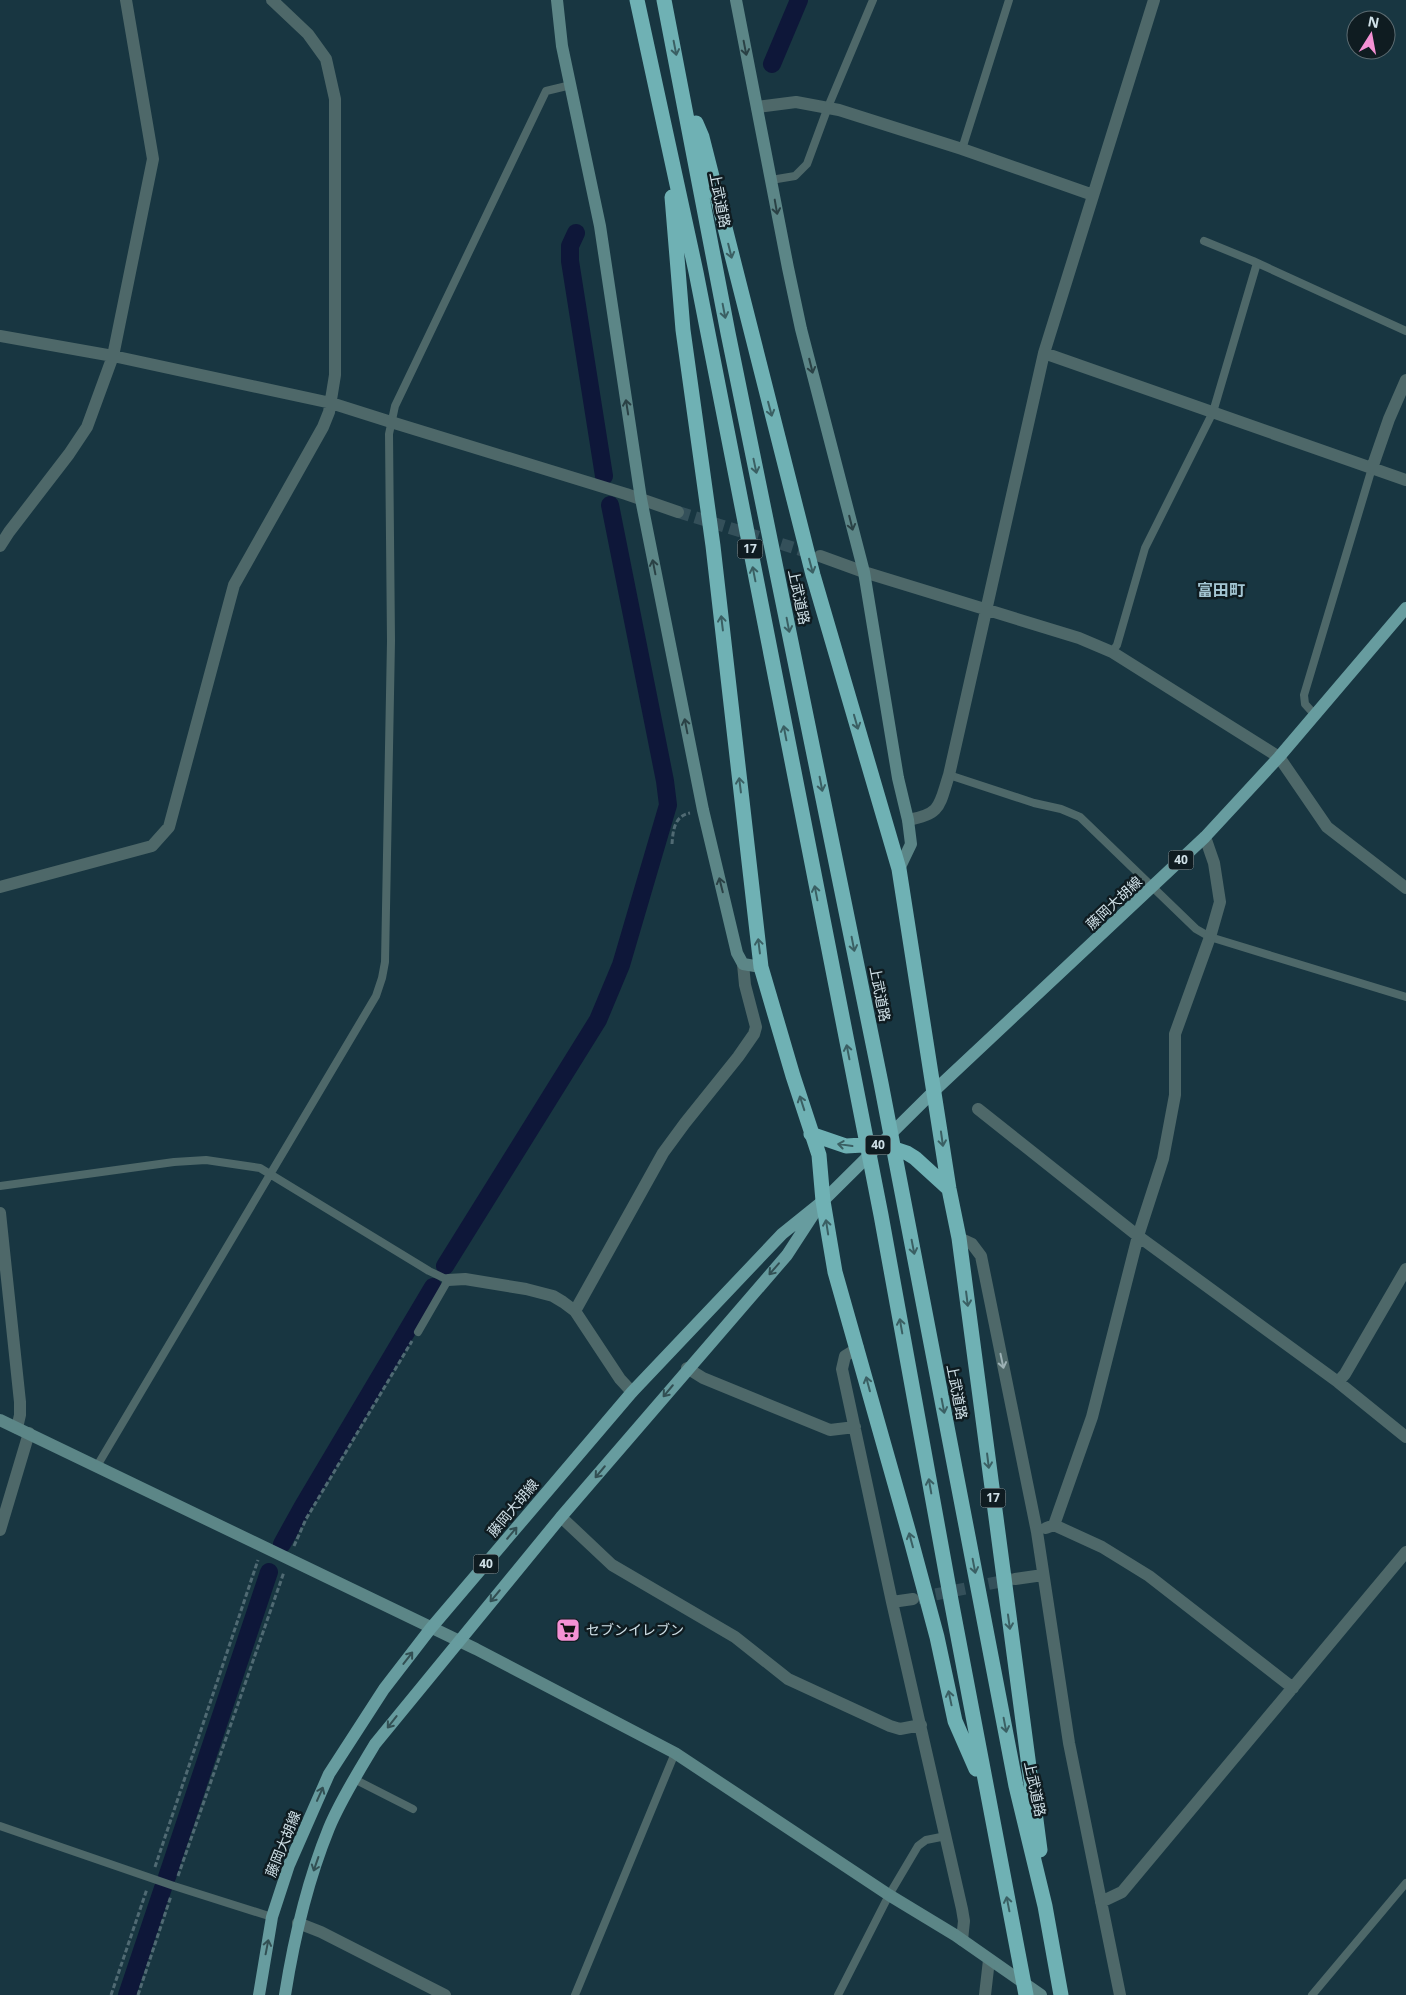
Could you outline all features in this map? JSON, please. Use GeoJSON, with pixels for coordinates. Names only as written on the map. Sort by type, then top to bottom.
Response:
{"type":"FeatureCollection","features":[{"type":"Feature","properties":{"kind":"highway","name":"17"},"geometry":{"type":"LineString","coordinates":[[637,0],[696,272],[881,1215],[1026,1995]]}},
{"type":"Feature","properties":{"kind":"highway","name":"上武道路"},"geometry":{"type":"LineString","coordinates":[[664,0],[728,332],[881,1082],[1016,1786],[1045,1906],[1060,1988]]}},
{"type":"Feature","properties":{"kind":"highway","name":"17"},"geometry":{"type":"LineString","coordinates":[[682,87],[702,137],[751,337],[813,575],[899,869],[922,1023],[949,1189],[959,1238],[1039,1837],[1045,1906]]}},
{"type":"Feature","properties":{"kind":"highway","name":"17"},"geometry":{"type":"LineString","coordinates":[[668,143],[682,320],[713,546],[761,967],[818,1155],[823,1201],[835,1272],[858,1348],[937,1637],[955,1721],[987,1792]]}},
{"type":"Feature","properties":{"kind":"highway"},"geometry":{"type":"LineString","coordinates":[[812,1134],[846,1146],[880,1144],[915,1158],[949,1189]]}},
{"type":"Feature","properties":{"kind":"main road","name":"藤岡大胡線"},"geometry":{"type":"LineString","coordinates":[[259,1995],[272,1917],[289,1865],[329,1774],[384,1689],[431,1628],[632,1392],[782,1234],[823,1201],[934,1091],[1205,837],[1279,757],[1406,608]]}},
{"type":"Feature","properties":{"kind":"main road","name":"藤岡大胡線"},"geometry":{"type":"LineString","coordinates":[[285,1995],[298,1923],[314,1868],[330,1827],[354,1779],[375,1744],[561,1517],[786,1255],[823,1201]]}},
{"type":"Feature","properties":{"kind":"street"},"geometry":{"type":"LineString","coordinates":[[0,546],[87,427],[113,356],[153,159],[126,0]]}},
{"type":"Feature","properties":{"kind":"street"},"geometry":{"type":"LineString","coordinates":[[0,887],[152,846],[168,827],[234,585],[323,427],[331,402],[335,375],[335,99],[326,58],[308,34],[272,0]]}},
{"type":"Feature","properties":{"kind":"street"},"geometry":{"type":"LineString","coordinates":[[557,0],[562,46],[600,226],[641,499],[703,810],[738,953],[743,964],[744,986],[756,1026],[754,1034],[738,1057],[663,1153],[575,1310]]}},
{"type":"Feature","properties":{"kind":"street"},"geometry":{"type":"LineString","coordinates":[[736,0],[801,329],[864,572],[898,778],[908,820],[911,844],[899,869]]}},
{"type":"Feature","properties":{"kind":"street"},"geometry":{"type":"LineString","coordinates":[[908,820],[926,817],[934,812],[940,805],[949,775],[1044,352],[1154,0]]}},
{"type":"Feature","properties":{"kind":"street"},"geometry":{"type":"LineString","coordinates":[[757,107],[796,102],[828,107],[962,149],[1093,195]]}},
{"type":"Feature","properties":{"kind":"street"},"geometry":{"type":"LineString","coordinates":[[0,336],[113,356],[331,402],[678,512]]}},
{"type":"Feature","properties":{"kind":"street"},"geometry":{"type":"LineString","coordinates":[[1044,352],[1406,480]]}},
{"type":"Feature","properties":{"kind":"street"},"geometry":{"type":"LineString","coordinates":[[1372,468],[1389,419],[1406,380]]}},
{"type":"Feature","properties":{"kind":"street"},"geometry":{"type":"LineString","coordinates":[[820,556],[864,572],[1079,638],[1112,652],[1279,757],[1327,827],[1406,888]]}},
{"type":"Feature","properties":{"kind":"street"},"geometry":{"type":"LineString","coordinates":[[1054,1525],[1092,1417],[1138,1236],[1163,1158],[1175,1095],[1175,1034],[1210,937],[1220,902],[1214,864],[1205,837]]}},
{"type":"Feature","properties":{"kind":"street"},"geometry":{"type":"LineString","coordinates":[[743,964],[761,967]]}},
{"type":"Feature","properties":{"kind":"street"},"geometry":{"type":"LineString","coordinates":[[978,1109],[1138,1236],[1338,1382],[1406,1437]]}},
{"type":"Feature","properties":{"kind":"street"},"geometry":{"type":"LineString","coordinates":[[0,1213],[2,1249],[20,1402],[17,1428]]}},
{"type":"Feature","properties":{"kind":"street"},"geometry":{"type":"LineString","coordinates":[[959,1238],[972,1244],[980,1256],[1037,1532],[1069,1743],[1120,1995]]}},
{"type":"Feature","properties":{"kind":"street"},"geometry":{"type":"LineString","coordinates":[[1338,1382],[1345,1374],[1406,1268]]}},
{"type":"Feature","properties":{"kind":"street"},"geometry":{"type":"LineString","coordinates":[[448,1280],[466,1279],[542,1293],[563,1302],[575,1310],[620,1380],[632,1392]]}},
{"type":"Feature","properties":{"kind":"street"},"geometry":{"type":"LineString","coordinates":[[858,1348],[845,1356],[842,1369],[964,1921],[962,1940]]}},
{"type":"Feature","properties":{"kind":"street"},"geometry":{"type":"LineString","coordinates":[[687,1368],[703,1378],[830,1430],[855,1427]]}},
{"type":"Feature","properties":{"kind":"street"},"geometry":{"type":"LineString","coordinates":[[0,1420],[458,1641],[675,1753],[889,1895],[962,1940],[1041,1995]]}},
{"type":"Feature","properties":{"kind":"street"},"geometry":{"type":"LineString","coordinates":[[0,1530],[29,1433]]}},
{"type":"Feature","properties":{"kind":"street"},"geometry":{"type":"LineString","coordinates":[[561,1517],[612,1565],[736,1637],[788,1679],[890,1726],[900,1729],[921,1725]]}},
{"type":"Feature","properties":{"kind":"street"},"geometry":{"type":"LineString","coordinates":[[1037,1532],[1054,1525],[1102,1546],[1149,1576],[1293,1688]]}},
{"type":"Feature","properties":{"kind":"street"},"geometry":{"type":"LineString","coordinates":[[1101,1902],[1122,1892],[1406,1552]]}},
{"type":"Feature","properties":{"kind":"street"},"geometry":{"type":"LineString","coordinates":[[1015,1579],[1043,1575]]}},
{"type":"Feature","properties":{"kind":"street"},"geometry":{"type":"LineString","coordinates":[[892,1602],[913,1599]]}},
{"type":"Feature","properties":{"kind":"street"},"geometry":{"type":"LineString","coordinates":[[298,1923],[321,1932],[445,1995]]}},
{"type":"Feature","properties":{"kind":"street"},"geometry":{"type":"LineString","coordinates":[[985,1995],[989,1960]]}},
{"type":"Feature","properties":{"kind":"lane"},"geometry":{"type":"LineString","coordinates":[[771,180],[795,176],[807,164],[828,107],[873,0]]}},
{"type":"Feature","properties":{"kind":"lane"},"geometry":{"type":"LineString","coordinates":[[962,149],[1009,0]]}},
{"type":"Feature","properties":{"kind":"lane"},"geometry":{"type":"LineString","coordinates":[[97,1466],[376,996],[385,962],[391,641],[389,434],[391,422],[395,406],[546,91],[571,85]]}},
{"type":"Feature","properties":{"kind":"lane"},"geometry":{"type":"LineString","coordinates":[[1204,241],[1406,331]]}},
{"type":"Feature","properties":{"kind":"lane"},"geometry":{"type":"LineString","coordinates":[[1112,652],[1117,645],[1145,548],[1214,412],[1257,263]]}},
{"type":"Feature","properties":{"kind":"lane"},"geometry":{"type":"LineString","coordinates":[[1315,715],[1305,704],[1304,695],[1372,468]]}},
{"type":"Feature","properties":{"kind":"lane"},"geometry":{"type":"LineString","coordinates":[[949,775],[1034,803],[1061,809],[1080,817],[1196,929],[1210,937],[1406,997]]}},
{"type":"Feature","properties":{"kind":"lane"},"geometry":{"type":"LineString","coordinates":[[0,1186],[174,1162],[206,1160],[260,1168],[429,1271],[448,1280],[418,1332]]}},
{"type":"Feature","properties":{"kind":"lane"},"geometry":{"type":"LineString","coordinates":[[574,1995],[675,1753]]}},
{"type":"Feature","properties":{"kind":"lane"},"geometry":{"type":"LineString","coordinates":[[354,1779],[413,1809]]}},
{"type":"Feature","properties":{"kind":"lane"},"geometry":{"type":"LineString","coordinates":[[0,1826],[174,1886],[272,1917]]}},
{"type":"Feature","properties":{"kind":"lane"},"geometry":{"type":"LineString","coordinates":[[838,1995],[889,1895],[918,1846],[926,1840],[946,1836]]}},
{"type":"Feature","properties":{"kind":"lane"},"geometry":{"type":"LineString","coordinates":[[1312,1995],[1406,1883]]}},
{"type":"Feature","properties":{"kind":"path"},"geometry":{"type":"LineString","coordinates":[[672,844],[673,828],[680,818],[686,814],[703,810]]}},
{"type":"Feature","properties":{"kind":"path"},"geometry":{"type":"LineString","coordinates":[[138,1995],[288,1558],[306,1519],[418,1332]]}},
{"type":"Feature","properties":{"kind":"path"},"geometry":{"type":"LineString","coordinates":[[111,1995],[256,1563],[265,1547]]}},
{"type":"Feature","properties":{"kind":"waterway"},"geometry":{"type":"LineString","coordinates":[[772,64],[799,0]]}},
{"type":"Feature","properties":{"kind":"waterway"},"geometry":{"type":"LineString","coordinates":[[576,233],[570,246],[570,261],[604,476]]}},
{"type":"Feature","properties":{"kind":"waterway"},"geometry":{"type":"LineString","coordinates":[[445,1266],[598,1020],[621,965],[668,805],[665,781],[610,505]]}},
{"type":"Feature","properties":{"kind":"waterway"},"geometry":{"type":"LineString","coordinates":[[282,1544],[433,1287]]}},
{"type":"Feature","properties":{"kind":"waterway"},"geometry":{"type":"LineString","coordinates":[[167,1877],[269,1572]]}},
{"type":"Feature","properties":{"kind":"waterway"},"geometry":{"type":"LineString","coordinates":[[127,1995],[163,1888]]}},
{"type":"Feature","properties":{"kind":"tunnel"},"geometry":{"type":"LineString","coordinates":[[678,512],[814,554]]}},
{"type":"Feature","properties":{"kind":"tunnel"},"geometry":{"type":"LineString","coordinates":[[918,1598],[1013,1579]]}},
{"type":"Feature","properties":{"kind":"place","name":"セブンイレブン"},"geometry":{"type":"Point","coordinates":[568,1630]}},
{"type":"Feature","properties":{"kind":"district","name":"富田町"},"geometry":{"type":"Point","coordinates":[1221,590]}}]}
